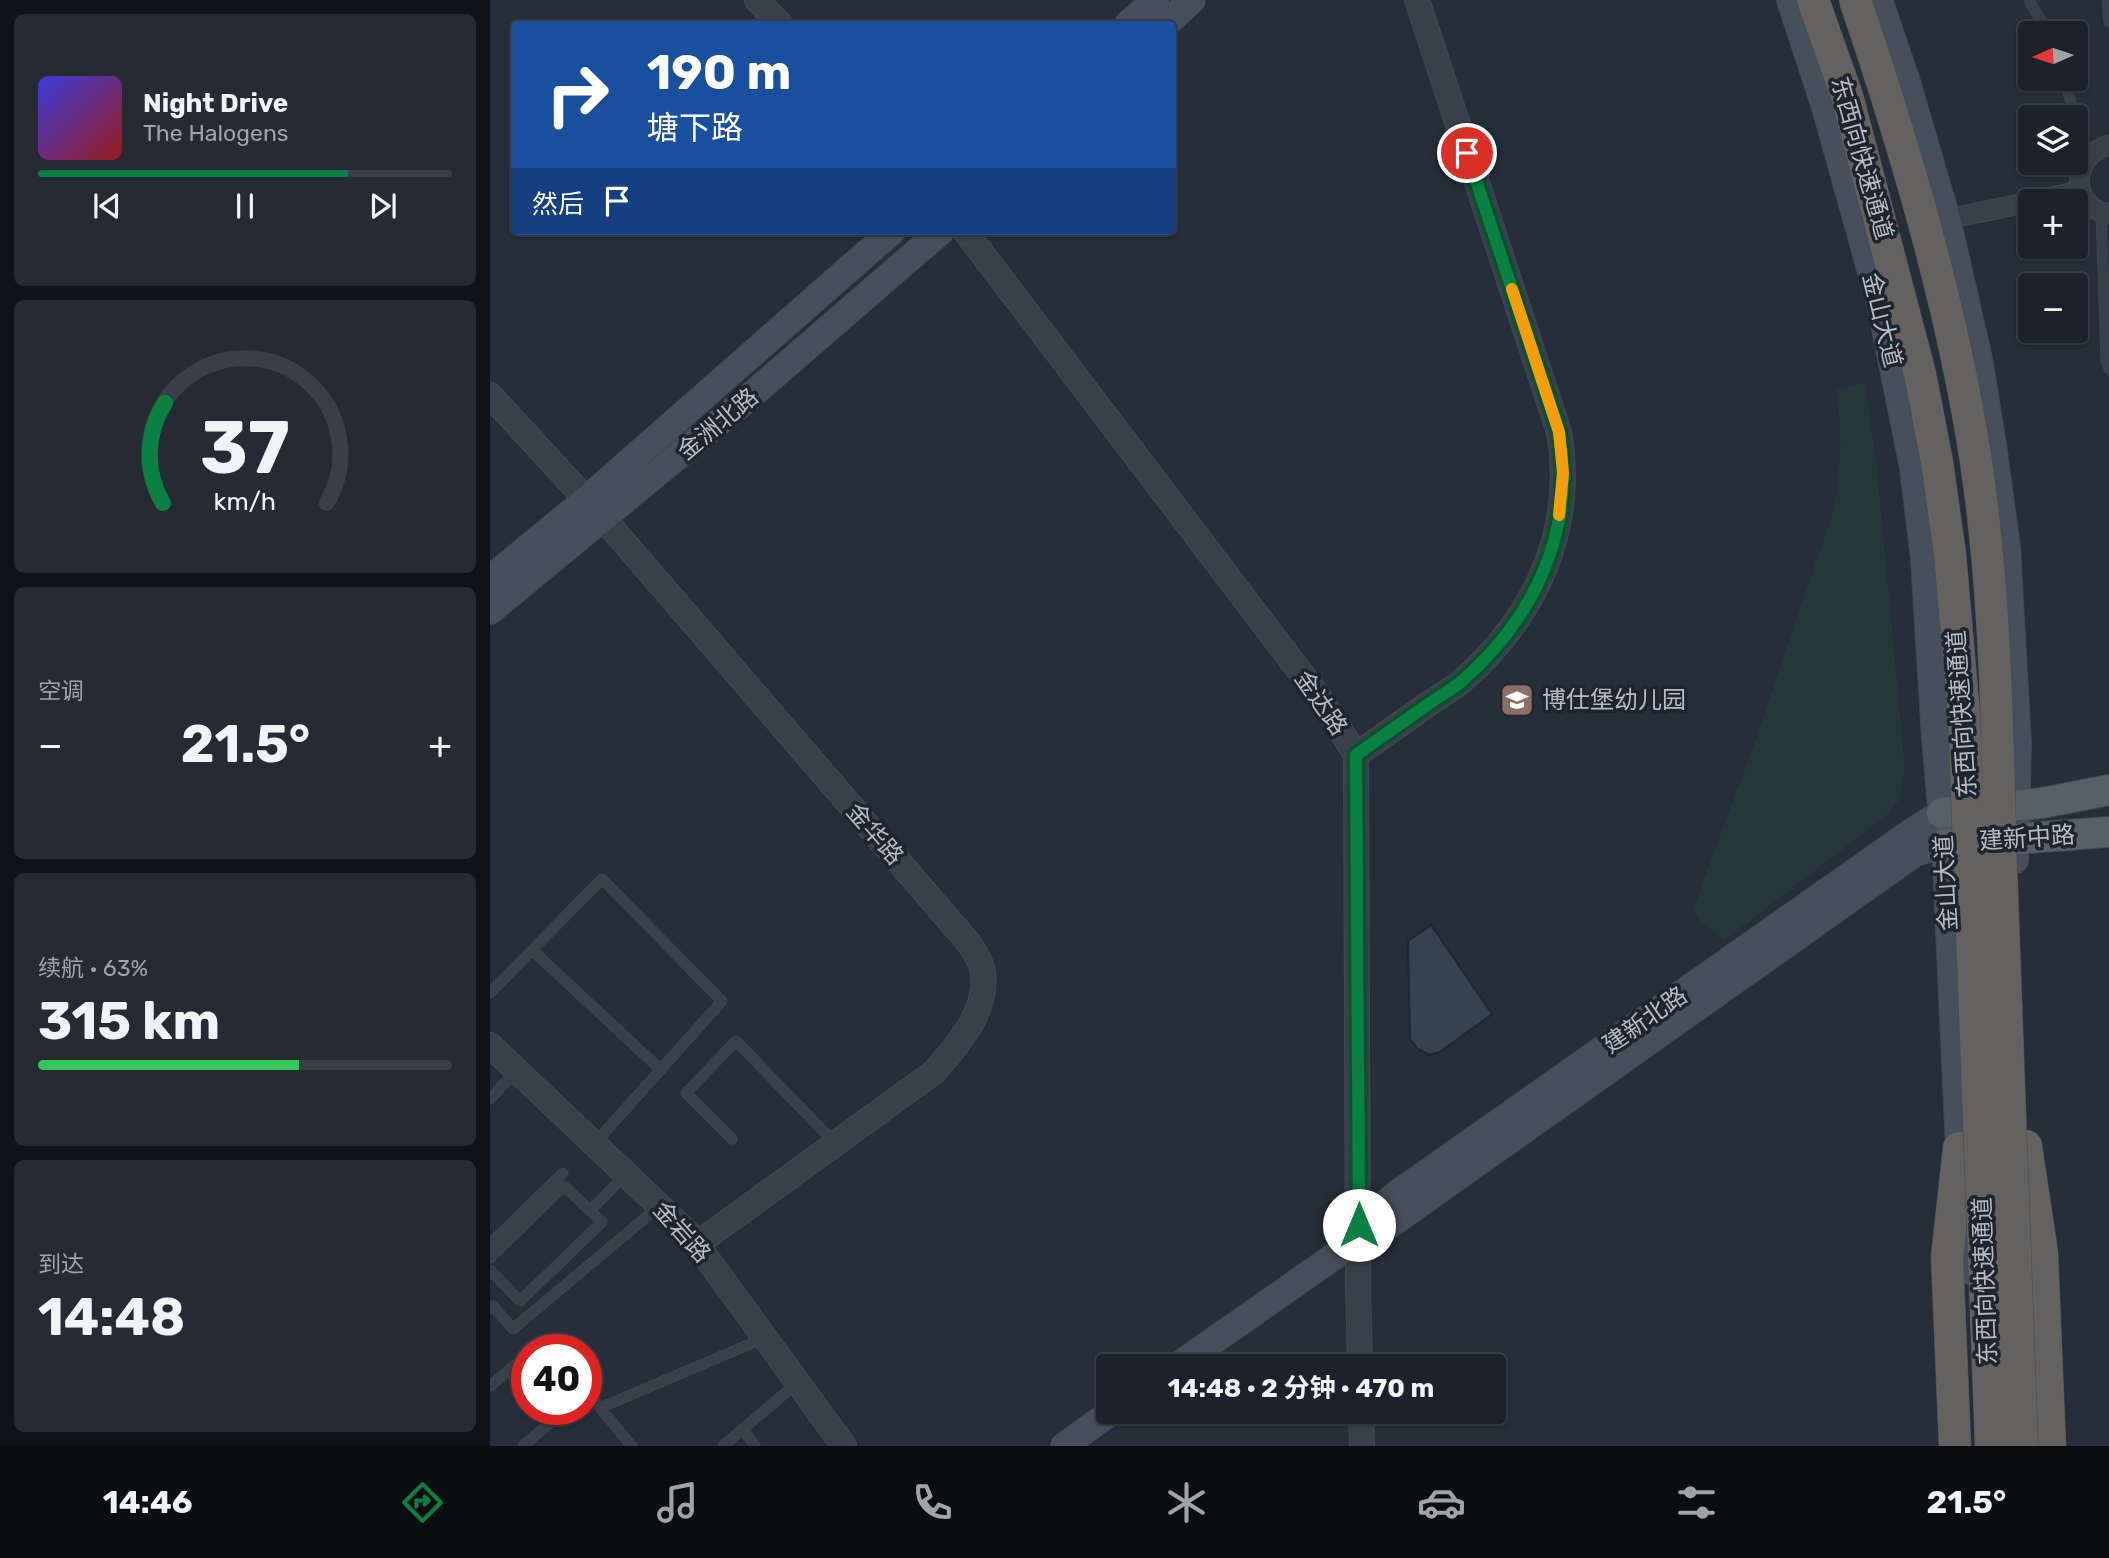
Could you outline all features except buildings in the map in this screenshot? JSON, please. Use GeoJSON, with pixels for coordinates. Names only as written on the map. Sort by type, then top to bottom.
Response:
{"type":"FeatureCollection","features":[{"type":"Feature","properties":{"kind":"highway","name":"东西向快速通道"},"geometry":{"type":"LineString","coordinates":[[1814,0],[1847,96],[1920,374],[1937,462],[1950,554],[1964,715],[1991,1446]]}},
{"type":"Feature","properties":{"kind":"highway","name":"东西向快速通道"},"geometry":{"type":"LineString","coordinates":[[1855,0],[1884,83],[1941,288],[1975,454],[1987,549],[2025,1446]]}},
{"type":"Feature","properties":{"kind":"highway"},"geometry":{"type":"LineString","coordinates":[[2026,1146],[2042,1252],[2050,1446]]}},
{"type":"Feature","properties":{"kind":"highway"},"geometry":{"type":"LineString","coordinates":[[1955,1446],[1947,1257],[1958,1148]]}},
{"type":"Feature","properties":{"kind":"main road"},"geometry":{"type":"LineString","coordinates":[[1131,21],[1155,0]]}},
{"type":"Feature","properties":{"kind":"main road"},"geometry":{"type":"LineString","coordinates":[[1169,21],[1192,0]]}},
{"type":"Feature","properties":{"kind":"main road","name":"金山大道"},"geometry":{"type":"LineString","coordinates":[[1790,0],[1825,107],[1880,304],[1911,454],[1924,558],[1945,844],[1958,1148],[1970,1257],[1977,1446]]}},
{"type":"Feature","properties":{"kind":"main road"},"geometry":{"type":"LineString","coordinates":[[1879,0],[1906,79],[1947,219],[1979,359],[2007,548],[2018,745],[2015,839],[2026,1146],[2020,1255],[2025,1446]]}},
{"type":"Feature","properties":{"kind":"main road","name":"金洲北路"},"geometry":{"type":"LineString","coordinates":[[490,611],[888,235]]}},
{"type":"Feature","properties":{"kind":"main road","name":"金洲北路"},"geometry":{"type":"LineString","coordinates":[[490,579],[596,509],[767,382],[936,235]]}},
{"type":"Feature","properties":{"kind":"main road","name":"建新中路"},"geometry":{"type":"LineString","coordinates":[[1941,813],[2042,803],[2109,790]]}},
{"type":"Feature","properties":{"kind":"main road","name":"建新北路"},"geometry":{"type":"LineString","coordinates":[[1359,1239],[1382,1206],[1398,1193],[1941,813]]}},
{"type":"Feature","properties":{"kind":"main road","name":"建新中路"},"geometry":{"type":"LineString","coordinates":[[1945,844],[2109,832]]}},
{"type":"Feature","properties":{"kind":"main road","name":"建新北路"},"geometry":{"type":"LineString","coordinates":[[1195,1354],[1359,1239],[1384,1229],[1915,853],[1945,844]]}},
{"type":"Feature","properties":{"kind":"main road"},"geometry":{"type":"LineString","coordinates":[[1071,1444],[1096,1424]]}},
{"type":"Feature","properties":{"kind":"street"},"geometry":{"type":"LineString","coordinates":[[757,0],[777,21]]}},
{"type":"Feature","properties":{"kind":"street"},"geometry":{"type":"LineString","coordinates":[[1356,755],[1460,682],[1504,638],[1520,617],[1543,573],[1558,524],[1562,499],[1563,463],[1559,432],[1417,0]]}},
{"type":"Feature","properties":{"kind":"street"},"geometry":{"type":"LineString","coordinates":[[2088,156],[2109,145]]}},
{"type":"Feature","properties":{"kind":"street"},"geometry":{"type":"LineString","coordinates":[[2088,202],[2105,213]]}},
{"type":"Feature","properties":{"kind":"street"},"geometry":{"type":"LineString","coordinates":[[1947,219],[2018,204]]}},
{"type":"Feature","properties":{"kind":"street","name":"金达路"},"geometry":{"type":"LineString","coordinates":[[968,235],[1323,702],[1356,755],[1360,1354]]}},
{"type":"Feature","properties":{"kind":"street","name":"金华路"},"geometry":{"type":"LineString","coordinates":[[490,395],[596,509],[968,942],[978,957],[982,971],[983,988],[971,1024],[934,1072],[697,1244]]}},
{"type":"Feature","properties":{"kind":"street","name":"金岩路"},"geometry":{"type":"LineString","coordinates":[[490,1045],[697,1244],[844,1446]]}},
{"type":"Feature","properties":{"kind":"street"},"geometry":{"type":"LineString","coordinates":[[1361,1424],[1362,1446]]}},
{"type":"Feature","properties":{"kind":"lane"},"geometry":{"type":"LineString","coordinates":[[2029,0],[2041,21]]}},
{"type":"Feature","properties":{"kind":"lane"},"geometry":{"type":"LineString","coordinates":[[2107,0],[2109,22]]}},
{"type":"Feature","properties":{"kind":"lane"},"geometry":{"type":"LineString","coordinates":[[2105,213],[2106,360],[2109,369]]}},
{"type":"Feature","properties":{"kind":"lane"},"geometry":{"type":"LineString","coordinates":[[490,993],[602,879],[722,1001],[594,1144]]}},
{"type":"Feature","properties":{"kind":"lane"},"geometry":{"type":"LineString","coordinates":[[532,950],[661,1070]]}},
{"type":"Feature","properties":{"kind":"lane"},"geometry":{"type":"LineString","coordinates":[[733,1139],[686,1093],[736,1041],[836,1143]]}},
{"type":"Feature","properties":{"kind":"lane"},"geometry":{"type":"LineString","coordinates":[[490,1099],[516,1071]]}},
{"type":"Feature","properties":{"kind":"lane"},"geometry":{"type":"LineString","coordinates":[[490,1244],[563,1173]]}},
{"type":"Feature","properties":{"kind":"lane"},"geometry":{"type":"LineString","coordinates":[[591,1210],[626,1174]]}},
{"type":"Feature","properties":{"kind":"lane"},"geometry":{"type":"LineString","coordinates":[[490,1258],[564,1186],[602,1222],[520,1301],[490,1270]]}},
{"type":"Feature","properties":{"kind":"lane"},"geometry":{"type":"LineString","coordinates":[[490,1308],[493,1306],[513,1329],[660,1206]]}},
{"type":"Feature","properties":{"kind":"lane"},"geometry":{"type":"LineString","coordinates":[[602,1407],[765,1337]]}},
{"type":"Feature","properties":{"kind":"lane"},"geometry":{"type":"LineString","coordinates":[[490,1386],[511,1368]]}},
{"type":"Feature","properties":{"kind":"lane"},"geometry":{"type":"LineString","coordinates":[[723,1446],[798,1383]]}},
{"type":"Feature","properties":{"kind":"lane"},"geometry":{"type":"LineString","coordinates":[[602,1410],[632,1446]]}},
{"type":"Feature","properties":{"kind":"lane"},"geometry":{"type":"LineString","coordinates":[[523,1446],[547,1425]]}},
{"type":"Feature","properties":{"kind":"lane"},"geometry":{"type":"LineString","coordinates":[[743,1429],[755,1446]]}},
{"type":"Feature","properties":{"kind":"shaded area"},"geometry":{"type":"Polygon","coordinates":[[[1865,382],[1877,469],[1905,768],[1899,800],[1887,815],[1725,940],[1699,921],[1693,909],[1753,747],[1833,512],[1840,451],[1836,390],[1865,382]]]}},
{"type":"Feature","properties":{"kind":"slow traffic"},"geometry":{"type":"LineString","coordinates":[[1512,289],[1559,432],[1563,473],[1559,515]]}},
{"type":"Feature","properties":{"kind":"place","name":"博仕堡幼儿园"},"geometry":{"type":"Point","coordinates":[1517,700]}},
{"type":"Feature","properties":{"kind":"route"},"geometry":{"type":"LineString","coordinates":[[1359,1225],[1356,755],[1460,682],[1504,638],[1520,617],[1543,573],[1558,524],[1562,499],[1563,453],[1559,432],[1467,153]]}}]}
